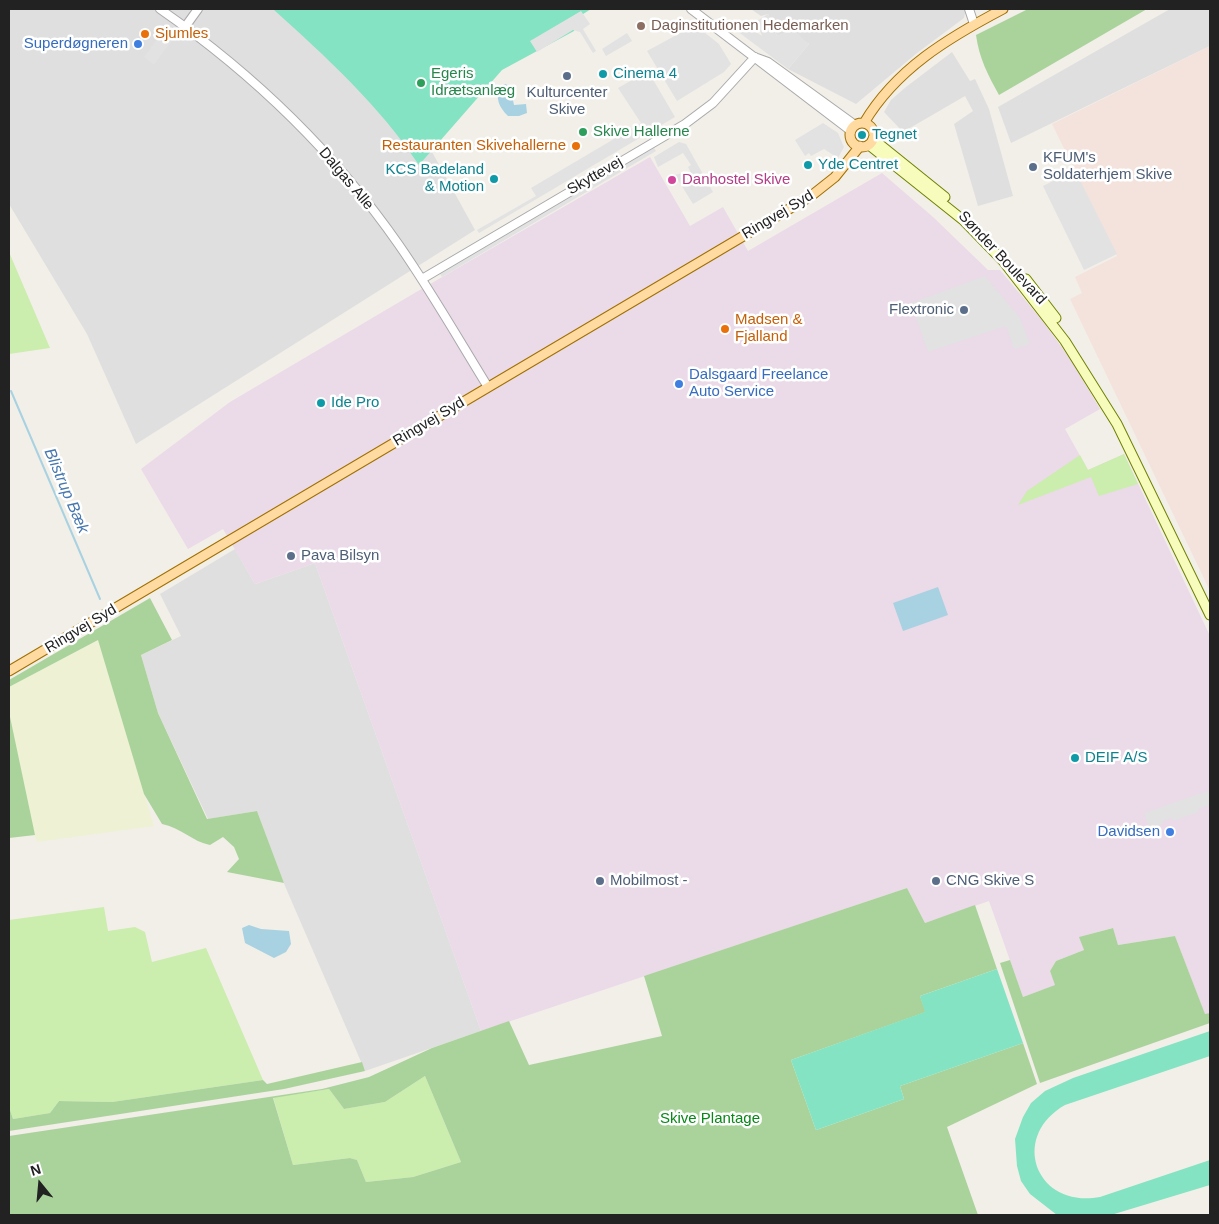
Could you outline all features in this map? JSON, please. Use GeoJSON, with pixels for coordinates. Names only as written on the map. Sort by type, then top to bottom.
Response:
{"type":"FeatureCollection","features":[{"type":"Feature","properties":{"kind":"main road"},"geometry":{"type":"LineString","coordinates":[[860,126],[891,86],[922,59],[974,24],[1003,9]]}},
{"type":"Feature","properties":{"kind":"main road"},"geometry":{"type":"LineString","coordinates":[[860,126],[864,143]]}},
{"type":"Feature","properties":{"kind":"main road"},"geometry":{"type":"LineString","coordinates":[[860,126],[874,132],[864,143]]}},
{"type":"Feature","properties":{"kind":"main road","name":"Ringvej Syd"},"geometry":{"type":"LineString","coordinates":[[9,671],[811,196],[835,177],[864,143]]}},
{"type":"Feature","properties":{"kind":"main road","name":"Sønder Boulevard"},"geometry":{"type":"LineString","coordinates":[[864,143],[956,214],[1003,261],[1065,341],[1104,400],[1210,615]]}},
{"type":"Feature","properties":{"kind":"street","name":"Dalgas Alle"},"geometry":{"type":"LineString","coordinates":[[160,9],[258,87],[314,141],[365,200],[422,279],[488,387]]}},
{"type":"Feature","properties":{"kind":"street"},"geometry":{"type":"LineString","coordinates":[[185,27],[198,9]]}},
{"type":"Feature","properties":{"kind":"street"},"geometry":{"type":"LineString","coordinates":[[691,9],[755,57],[764,66],[860,126]]}},
{"type":"Feature","properties":{"kind":"street"},"geometry":{"type":"LineString","coordinates":[[969,9],[974,24]]}},
{"type":"Feature","properties":{"kind":"street","name":"Skyttevej"},"geometry":{"type":"LineString","coordinates":[[422,279],[685,124],[713,103],[755,57]]}},
{"type":"Feature","properties":{"kind":"shaded area"},"geometry":{"type":"Polygon","coordinates":[[[9,9],[275,9],[426,141],[475,230],[136,444],[87,334],[9,204],[9,9]]]}},
{"type":"Feature","properties":{"kind":"shaded area"},"geometry":{"type":"Polygon","coordinates":[[[751,9],[966,9],[964,18],[917,53],[856,104],[788,69],[809,44],[789,32],[777,36],[768,14],[761,16],[751,9]]]}},
{"type":"Feature","properties":{"kind":"shaded area"},"geometry":{"type":"Polygon","coordinates":[[[1170,9],[1210,9],[1210,46],[1011,143],[998,107],[1170,9]]]}},
{"type":"Feature","properties":{"kind":"shaded area"},"geometry":{"type":"Polygon","coordinates":[[[581,11],[590,24],[583,29],[596,51],[593,53],[580,32],[573,30],[537,52],[530,41],[581,11]]]}},
{"type":"Feature","properties":{"kind":"shaded area"},"geometry":{"type":"Polygon","coordinates":[[[768,14],[777,36],[793,29],[809,44],[788,69],[737,31],[746,25],[762,36],[757,21],[768,14]]]}},
{"type":"Feature","properties":{"kind":"shaded area"},"geometry":{"type":"Polygon","coordinates":[[[695,25],[719,44],[731,64],[724,72],[677,101],[647,51],[695,25]]]}},
{"type":"Feature","properties":{"kind":"shaded area"},"geometry":{"type":"Polygon","coordinates":[[[165,28],[176,35],[154,65],[144,57],[165,28]]]}},
{"type":"Feature","properties":{"kind":"shaded area"},"geometry":{"type":"Polygon","coordinates":[[[627,33],[632,41],[606,56],[602,49],[627,33]]]}},
{"type":"Feature","properties":{"kind":"shaded area"},"geometry":{"type":"Polygon","coordinates":[[[1210,46],[1210,591],[1070,299],[1082,293],[1075,277],[1117,256],[1052,124],[1210,46]]]}},
{"type":"Feature","properties":{"kind":"shaded area"},"geometry":{"type":"Polygon","coordinates":[[[952,52],[970,81],[975,79],[989,109],[1013,196],[978,206],[954,124],[973,111],[965,96],[903,132],[884,112],[891,100],[952,52]]]}},
{"type":"Feature","properties":{"kind":"shaded area"},"geometry":{"type":"Polygon","coordinates":[[[648,71],[675,117],[479,233],[477,230],[536,196],[531,188],[641,123],[618,88],[648,71]]]}},
{"type":"Feature","properties":{"kind":"shaded area"},"geometry":{"type":"Polygon","coordinates":[[[823,123],[838,133],[844,147],[838,158],[824,149],[811,156],[809,153],[805,156],[795,140],[823,123]]]}},
{"type":"Feature","properties":{"kind":"shaded area"},"geometry":{"type":"Polygon","coordinates":[[[679,142],[686,144],[713,192],[693,204],[675,175],[682,173],[689,182],[694,179],[688,167],[691,165],[683,153],[658,167],[654,157],[679,142]]]}},
{"type":"Feature","properties":{"kind":"shaded area"},"geometry":{"type":"Polygon","coordinates":[[[654,148],[656,151],[442,277],[440,274],[654,148]]]}},
{"type":"Feature","properties":{"kind":"shaded area"},"geometry":{"type":"Polygon","coordinates":[[[650,157],[690,226],[723,207],[748,251],[882,173],[933,217],[988,270],[1000,270],[1041,319],[1071,360],[1100,409],[1065,429],[1088,470],[1124,454],[1210,636],[1210,1013],[1205,1015],[1175,936],[1118,945],[1112,928],[1080,937],[1084,950],[1056,961],[1050,971],[1056,985],[1023,997],[989,901],[925,923],[907,888],[481,1031],[315,563],[255,584],[223,529],[188,549],[141,469],[230,402],[650,157]]]}},
{"type":"Feature","properties":{"kind":"shaded area"},"geometry":{"type":"Polygon","coordinates":[[[1075,170],[1117,254],[1084,270],[1043,186],[1075,170]]]}},
{"type":"Feature","properties":{"kind":"shaded area","name":"Flextronic"},"geometry":{"type":"Polygon","coordinates":[[[985,276],[1020,318],[1030,344],[1014,349],[1006,326],[928,352],[911,303],[985,276]]]}},
{"type":"Feature","properties":{"kind":"shaded area"},"geometry":{"type":"Polygon","coordinates":[[[235,549],[255,584],[315,563],[481,1031],[365,1071],[285,886],[257,811],[208,819],[158,713],[141,655],[181,636],[160,594],[235,549]]]}},
{"type":"Feature","properties":{"kind":"shaded area"},"geometry":{"type":"Polygon","coordinates":[[[1210,790],[1210,805],[1198,809],[1199,812],[1173,821],[1172,818],[1163,821],[1163,824],[1150,829],[1144,813],[1210,790]]]}},
{"type":"Feature","properties":{"kind":"green space","name":"Egeris Idrætsanlæg"},"geometry":{"type":"Polygon","coordinates":[[[273,9],[591,9],[580,16],[574,31],[502,70],[419,165],[387,122],[351,82],[273,9]]]}},
{"type":"Feature","properties":{"kind":"green space"},"geometry":{"type":"Polygon","coordinates":[[[1028,9],[1147,9],[999,95],[982,59],[976,35],[1028,9]]]}},
{"type":"Feature","properties":{"kind":"green space"},"geometry":{"type":"Polygon","coordinates":[[[9,252],[50,348],[9,354],[9,252]]]}},
{"type":"Feature","properties":{"kind":"green space"},"geometry":{"type":"Polygon","coordinates":[[[1124,454],[1138,484],[1099,496],[1091,477],[1018,505],[1027,491],[1080,455],[1088,470],[1124,454]]]}},
{"type":"Feature","properties":{"kind":"green space"},"geometry":{"type":"Polygon","coordinates":[[[150,598],[172,640],[141,655],[158,713],[207,819],[257,811],[284,883],[227,872],[239,859],[234,847],[223,837],[210,845],[198,841],[175,828],[162,824],[144,794],[98,640],[9,687],[9,680],[150,598]]]}},
{"type":"Feature","properties":{"kind":"green space"},"geometry":{"type":"Polygon","coordinates":[[[98,640],[154,826],[37,842],[31,825],[9,712],[9,687],[98,640]]]}},
{"type":"Feature","properties":{"kind":"green space"},"geometry":{"type":"Polygon","coordinates":[[[9,712],[35,835],[9,838],[9,712]]]}},
{"type":"Feature","properties":{"kind":"green space","name":"Skive Plantage"},"geometry":{"type":"Polygon","coordinates":[[[907,888],[925,923],[975,905],[997,969],[920,996],[926,1012],[791,1060],[816,1130],[904,1099],[900,1086],[1023,1043],[1037,1084],[947,1127],[978,1215],[9,1215],[9,1136],[322,1089],[369,1077],[432,1048],[509,1021],[529,1065],[662,1036],[644,976],[907,888]],[[425,1076],[385,1102],[344,1109],[329,1089],[273,1098],[293,1165],[350,1158],[357,1160],[366,1182],[413,1177],[461,1162],[425,1076]]]}},
{"type":"Feature","properties":{"kind":"green space"},"geometry":{"type":"Polygon","coordinates":[[[104,907],[108,931],[135,927],[145,932],[152,962],[206,948],[263,1080],[112,1102],[59,1101],[50,1113],[13,1119],[9,1107],[9,920],[104,907]]]}},
{"type":"Feature","properties":{"kind":"green space"},"geometry":{"type":"Polygon","coordinates":[[[1113,928],[1118,945],[1175,936],[1205,1014],[1210,1013],[1210,1023],[1040,1083],[1000,963],[1010,960],[1023,997],[1055,985],[1050,971],[1056,961],[1084,950],[1079,937],[1113,928]]]}},
{"type":"Feature","properties":{"kind":"green space"},"geometry":{"type":"Polygon","coordinates":[[[997,969],[1023,1043],[900,1086],[904,1099],[816,1130],[791,1060],[925,1012],[920,996],[997,969]]]}},
{"type":"Feature","properties":{"kind":"green space"},"geometry":{"type":"Polygon","coordinates":[[[1210,1031],[1210,1056],[1065,1105],[1048,1119],[1038,1135],[1035,1151],[1038,1168],[1046,1182],[1060,1192],[1078,1198],[1100,1197],[1210,1160],[1210,1185],[1111,1215],[1057,1215],[1030,1194],[1021,1181],[1017,1166],[1015,1139],[1023,1117],[1031,1103],[1045,1091],[1073,1078],[1210,1031]]]}},
{"type":"Feature","properties":{"kind":"green space"},"geometry":{"type":"Polygon","coordinates":[[[362,1062],[365,1071],[284,1089],[9,1131],[9,1107],[13,1119],[50,1113],[59,1101],[112,1102],[263,1080],[267,1084],[362,1062]]]}},
{"type":"Feature","properties":{"kind":"green space"},"geometry":{"type":"Polygon","coordinates":[[[425,1076],[461,1162],[413,1177],[366,1182],[357,1160],[350,1158],[293,1165],[273,1097],[329,1089],[344,1109],[385,1102],[425,1076]]]}},
{"type":"Feature","properties":{"kind":"water"},"geometry":{"type":"Polygon","coordinates":[[[506,84],[511,90],[514,105],[526,104],[527,113],[519,116],[508,116],[502,109],[498,95],[500,86],[506,84]]]}},
{"type":"Feature","properties":{"kind":"water"},"geometry":{"type":"Polygon","coordinates":[[[938,587],[948,615],[903,631],[893,603],[938,587]]]}},
{"type":"Feature","properties":{"kind":"water"},"geometry":{"type":"Polygon","coordinates":[[[249,925],[261,929],[289,931],[291,944],[286,952],[274,958],[245,943],[242,928],[249,925]]]}},
{"type":"Feature","properties":{"kind":"waterway","name":"Blistrup Bæk"},"geometry":{"type":"LineString","coordinates":[[11,391],[100,599]]}},
{"type":"Feature","properties":{"kind":"place","name":"Daginstitutionen Hedemarken"},"geometry":{"type":"Point","coordinates":[641,26]}},
{"type":"Feature","properties":{"kind":"place","name":"Sjumles"},"geometry":{"type":"Point","coordinates":[145,34]}},
{"type":"Feature","properties":{"kind":"place","name":"Superdøgneren"},"geometry":{"type":"Point","coordinates":[138,44]}},
{"type":"Feature","properties":{"kind":"place","name":"Cinema 4"},"geometry":{"type":"Point","coordinates":[603,74]}},
{"type":"Feature","properties":{"kind":"place","name":"Kulturcenter Skive"},"geometry":{"type":"Point","coordinates":[567,76]}},
{"type":"Feature","properties":{"kind":"place","name":"Egeris Idrætsanlæg"},"geometry":{"type":"Point","coordinates":[421,83]}},
{"type":"Feature","properties":{"kind":"place","name":"Skive Hallerne"},"geometry":{"type":"Point","coordinates":[583,132]}},
{"type":"Feature","properties":{"kind":"place","name":"Tegnet"},"geometry":{"type":"Point","coordinates":[862,135]}},
{"type":"Feature","properties":{"kind":"place","name":"Restauranten Skivehallerne"},"geometry":{"type":"Point","coordinates":[576,146]}},
{"type":"Feature","properties":{"kind":"place","name":"Yde Centret"},"geometry":{"type":"Point","coordinates":[808,165]}},
{"type":"Feature","properties":{"kind":"place","name":"KFUM's Soldaterhjem Skive"},"geometry":{"type":"Point","coordinates":[1033,167]}},
{"type":"Feature","properties":{"kind":"place","name":"KCS Badeland & Motion"},"geometry":{"type":"Point","coordinates":[494,179]}},
{"type":"Feature","properties":{"kind":"place","name":"Danhostel Skive"},"geometry":{"type":"Point","coordinates":[672,180]}},
{"type":"Feature","properties":{"kind":"place","name":"Flextronic"},"geometry":{"type":"Point","coordinates":[964,310]}},
{"type":"Feature","properties":{"kind":"place","name":"Madsen & Fjalland"},"geometry":{"type":"Point","coordinates":[725,329]}},
{"type":"Feature","properties":{"kind":"place","name":"Dalsgaard Freelance Auto Service"},"geometry":{"type":"Point","coordinates":[679,384]}},
{"type":"Feature","properties":{"kind":"place","name":"Ide Pro"},"geometry":{"type":"Point","coordinates":[321,403]}},
{"type":"Feature","properties":{"kind":"place","name":"Pava Bilsyn"},"geometry":{"type":"Point","coordinates":[291,556]}},
{"type":"Feature","properties":{"kind":"place","name":"DEIF A/S"},"geometry":{"type":"Point","coordinates":[1075,758]}},
{"type":"Feature","properties":{"kind":"place","name":"Davidsen"},"geometry":{"type":"Point","coordinates":[1170,832]}},
{"type":"Feature","properties":{"kind":"place","name":"Mobilmost -"},"geometry":{"type":"Point","coordinates":[600,881]}},
{"type":"Feature","properties":{"kind":"place","name":"CNG Skive S"},"geometry":{"type":"Point","coordinates":[936,881]}}]}
